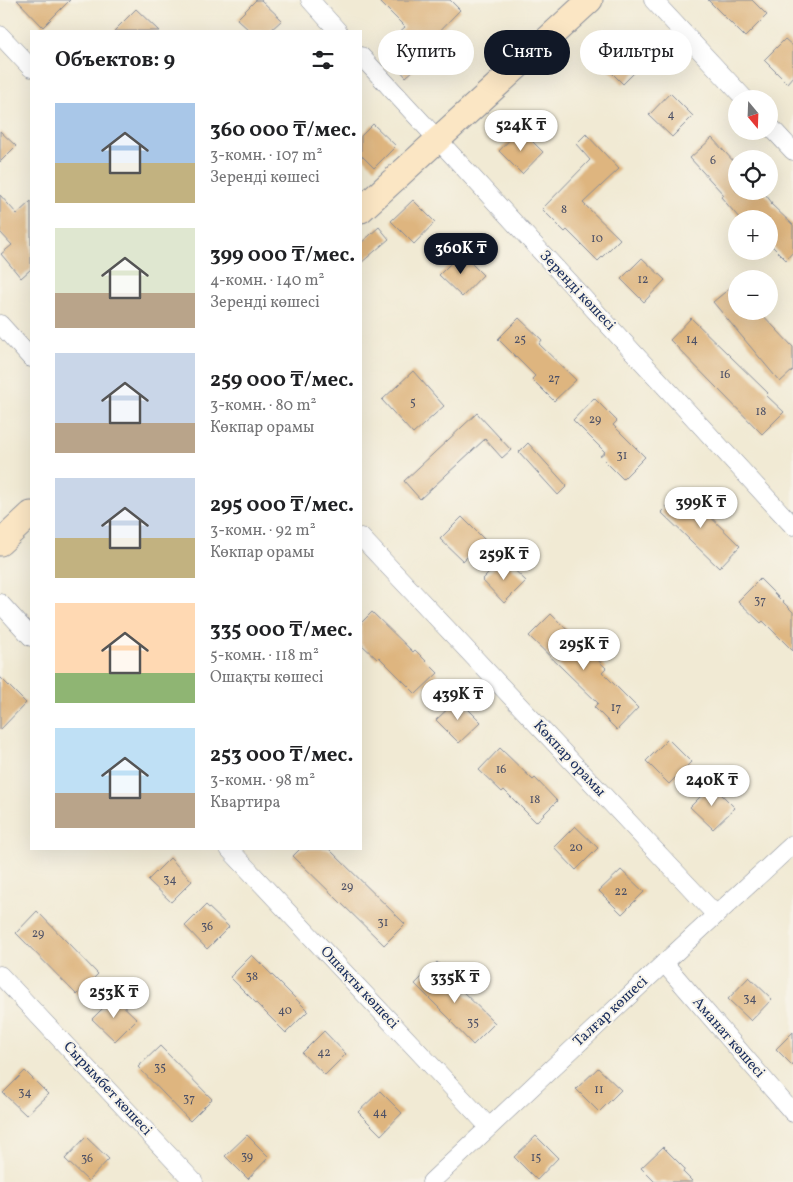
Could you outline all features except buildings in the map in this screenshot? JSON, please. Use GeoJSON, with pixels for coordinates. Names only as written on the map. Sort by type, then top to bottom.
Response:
{"type":"FeatureCollection","features":[{"type":"Feature","properties":{"kind":"street"},"geometry":{"type":"LineString","coordinates":[[310,0],[337,30]]}},
{"type":"Feature","properties":{"kind":"street"},"geometry":{"type":"LineString","coordinates":[[362,209],[590,0]]}},
{"type":"Feature","properties":{"kind":"street"},"geometry":{"type":"LineString","coordinates":[[653,0],[737,90]]}},
{"type":"Feature","properties":{"kind":"street"},"geometry":{"type":"LineString","coordinates":[[0,35],[30,67]]}},
{"type":"Feature","properties":{"kind":"street","name":"Зеренді көшесі"},"geometry":{"type":"LineString","coordinates":[[362,57],[793,526]]}},
{"type":"Feature","properties":{"kind":"street"},"geometry":{"type":"LineString","coordinates":[[778,135],[793,151]]}},
{"type":"Feature","properties":{"kind":"street"},"geometry":{"type":"LineString","coordinates":[[0,324],[30,357]]}},
{"type":"Feature","properties":{"kind":"street"},"geometry":{"type":"LineString","coordinates":[[0,543],[30,515]]}},
{"type":"Feature","properties":{"kind":"street","name":"Көкпар орамы"},"geometry":{"type":"LineString","coordinates":[[362,538],[716,915]]}},
{"type":"Feature","properties":{"kind":"street"},"geometry":{"type":"LineString","coordinates":[[0,603],[30,636]]}},
{"type":"Feature","properties":{"kind":"street","name":"Талғар көшесі"},"geometry":{"type":"LineString","coordinates":[[431,1182],[793,844]]}},
{"type":"Feature","properties":{"kind":"street","name":"Ошақты көшесі"},"geometry":{"type":"LineString","coordinates":[[231,850],[490,1127]]}},
{"type":"Feature","properties":{"kind":"street","name":"Аманат көшесі"},"geometry":{"type":"LineString","coordinates":[[664,963],[793,1113]]}},
{"type":"Feature","properties":{"kind":"street","name":"Сырымбет көшесі"},"geometry":{"type":"LineString","coordinates":[[0,975],[194,1182]]}}]}
